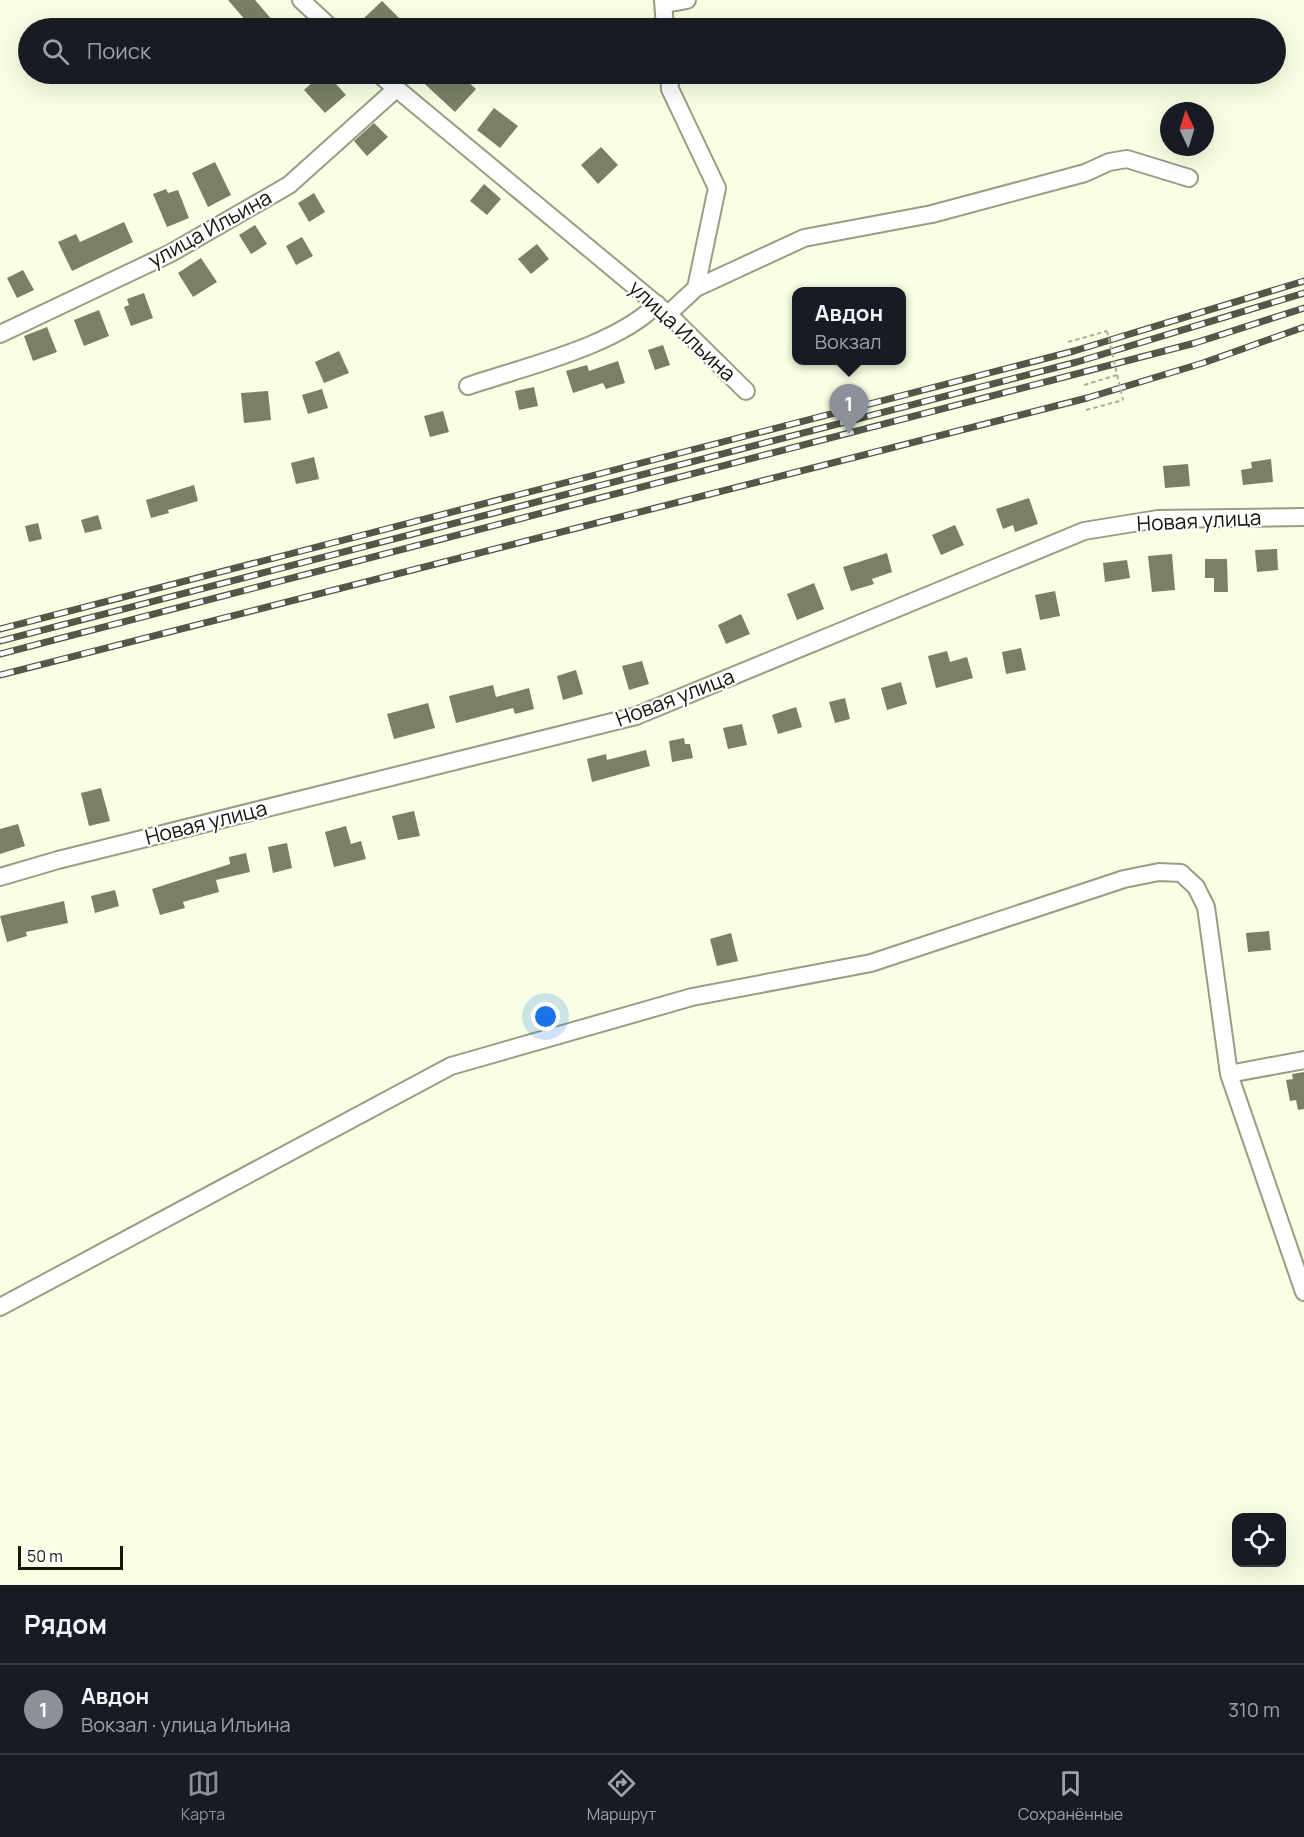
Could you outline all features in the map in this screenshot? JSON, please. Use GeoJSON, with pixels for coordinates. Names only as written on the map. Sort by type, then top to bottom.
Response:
{"type":"FeatureCollection","features":[{"type":"Feature","properties":{"kind":"street"},"geometry":{"type":"LineString","coordinates":[[301,0],[320,18]]}},
{"type":"Feature","properties":{"kind":"street"},"geometry":{"type":"LineString","coordinates":[[665,18],[664,2],[687,0]]}},
{"type":"Feature","properties":{"kind":"street","name":"улица Ильина"},"geometry":{"type":"LineString","coordinates":[[391,84],[663,309],[746,391]]}},
{"type":"Feature","properties":{"kind":"street"},"geometry":{"type":"LineString","coordinates":[[670,84],[717,188],[696,288]]}},
{"type":"Feature","properties":{"kind":"street","name":"улица Ильина"},"geometry":{"type":"LineString","coordinates":[[0,334],[171,253],[289,185],[396,88]]}},
{"type":"Feature","properties":{"kind":"street"},"geometry":{"type":"LineString","coordinates":[[468,386],[599,341],[646,315],[663,309],[696,288],[804,238],[932,214],[1085,173],[1109,162],[1127,159],[1189,178]]}},
{"type":"Feature","properties":{"kind":"street","name":"Новая улица"},"geometry":{"type":"LineString","coordinates":[[0,877],[58,860],[636,716],[1084,531],[1158,519],[1304,518]]}},
{"type":"Feature","properties":{"kind":"street"},"geometry":{"type":"LineString","coordinates":[[0,1307],[451,1066],[692,997],[871,963],[1124,879],[1159,872],[1181,873],[1196,887],[1206,907],[1229,1074],[1304,1292]]}},
{"type":"Feature","properties":{"kind":"street"},"geometry":{"type":"LineString","coordinates":[[1229,1074],[1304,1060]]}},
{"type":"Feature","properties":{"kind":"path"},"geometry":{"type":"LineString","coordinates":[[1068,342],[1107,331],[1123,400],[1086,410]]}},
{"type":"Feature","properties":{"kind":"path"},"geometry":{"type":"LineString","coordinates":[[1084,385],[1117,375]]}},
{"type":"Feature","properties":{"kind":"building"},"geometry":{"type":"Polygon","coordinates":[[[228,0],[255,0],[270,18],[243,18],[228,0]]]}},
{"type":"Feature","properties":{"kind":"building"},"geometry":{"type":"Polygon","coordinates":[[[382,1],[399,18],[364,18],[382,1]]]}},
{"type":"Feature","properties":{"kind":"building"},"geometry":{"type":"Polygon","coordinates":[[[311,84],[336,84],[346,95],[325,113],[304,90],[311,84]]]}},
{"type":"Feature","properties":{"kind":"building"},"geometry":{"type":"Polygon","coordinates":[[[425,84],[470,84],[476,89],[455,112],[425,84]]]}},
{"type":"Feature","properties":{"kind":"building"},"geometry":{"type":"Polygon","coordinates":[[[494,108],[518,126],[500,148],[477,130],[494,108]]]}},
{"type":"Feature","properties":{"kind":"building"},"geometry":{"type":"Polygon","coordinates":[[[374,123],[388,137],[367,156],[354,141],[374,123]]]}},
{"type":"Feature","properties":{"kind":"building"},"geometry":{"type":"Polygon","coordinates":[[[601,147],[618,165],[598,184],[581,165],[601,147]]]}},
{"type":"Feature","properties":{"kind":"building"},"geometry":{"type":"Polygon","coordinates":[[[215,162],[231,195],[208,207],[192,173],[215,162]]]}},
{"type":"Feature","properties":{"kind":"building"},"geometry":{"type":"Polygon","coordinates":[[[484,184],[501,199],[487,215],[470,201],[484,184]]]}},
{"type":"Feature","properties":{"kind":"building"},"geometry":{"type":"Polygon","coordinates":[[[166,189],[168,193],[178,190],[189,218],[167,227],[153,194],[166,189]]]}},
{"type":"Feature","properties":{"kind":"building"},"geometry":{"type":"Polygon","coordinates":[[[314,193],[325,212],[309,222],[298,203],[314,193]]]}},
{"type":"Feature","properties":{"kind":"building"},"geometry":{"type":"Polygon","coordinates":[[[124,222],[133,242],[72,271],[58,242],[76,234],[80,242],[124,222]]]}},
{"type":"Feature","properties":{"kind":"building"},"geometry":{"type":"Polygon","coordinates":[[[255,225],[267,244],[251,254],[239,235],[255,225]]]}},
{"type":"Feature","properties":{"kind":"building"},"geometry":{"type":"Polygon","coordinates":[[[302,237],[313,256],[296,265],[286,246],[302,237]]]}},
{"type":"Feature","properties":{"kind":"building"},"geometry":{"type":"Polygon","coordinates":[[[537,244],[549,259],[531,274],[518,259],[537,244]]]}},
{"type":"Feature","properties":{"kind":"building"},"geometry":{"type":"Polygon","coordinates":[[[201,258],[217,282],[193,297],[178,273],[201,258]]]}},
{"type":"Feature","properties":{"kind":"building"},"geometry":{"type":"Polygon","coordinates":[[[23,270],[34,290],[17,298],[7,278],[23,270]]]}},
{"type":"Feature","properties":{"kind":"building"},"geometry":{"type":"Polygon","coordinates":[[[144,293],[153,318],[131,326],[124,307],[129,305],[127,299],[144,293]]]}},
{"type":"Feature","properties":{"kind":"building"},"geometry":{"type":"Polygon","coordinates":[[[99,310],[109,336],[84,346],[74,320],[99,310]]]}},
{"type":"Feature","properties":{"kind":"building"},"geometry":{"type":"Polygon","coordinates":[[[47,327],[57,352],[33,361],[24,336],[47,327]]]}},
{"type":"Feature","properties":{"kind":"building"},"geometry":{"type":"Polygon","coordinates":[[[663,345],[670,365],[655,370],[648,350],[663,345]]]}},
{"type":"Feature","properties":{"kind":"building"},"geometry":{"type":"Polygon","coordinates":[[[339,351],[349,373],[324,383],[315,362],[339,351]]]}},
{"type":"Feature","properties":{"kind":"building"},"geometry":{"type":"Polygon","coordinates":[[[618,361],[625,383],[606,389],[603,383],[573,393],[566,371],[587,365],[589,371],[618,361]]]}},
{"type":"Feature","properties":{"kind":"building"},"geometry":{"type":"Polygon","coordinates":[[[534,387],[538,406],[519,410],[515,391],[534,387]]]}},
{"type":"Feature","properties":{"kind":"building"},"geometry":{"type":"Polygon","coordinates":[[[322,389],[328,408],[308,414],[302,395],[322,389]]]}},
{"type":"Feature","properties":{"kind":"building"},"geometry":{"type":"Polygon","coordinates":[[[268,391],[271,420],[244,423],[241,393],[268,391]]]}},
{"type":"Feature","properties":{"kind":"building"},"geometry":{"type":"Polygon","coordinates":[[[443,411],[449,432],[430,437],[424,416],[443,411]]]}},
{"type":"Feature","properties":{"kind":"building"},"geometry":{"type":"Polygon","coordinates":[[[314,457],[319,479],[296,484],[291,463],[314,457]]]}},
{"type":"Feature","properties":{"kind":"building"},"geometry":{"type":"Polygon","coordinates":[[[1271,459],[1273,482],[1243,485],[1241,470],[1252,468],[1251,462],[1271,459]]]}},
{"type":"Feature","properties":{"kind":"building"},"geometry":{"type":"Polygon","coordinates":[[[1188,464],[1190,486],[1165,488],[1163,466],[1188,464]]]}},
{"type":"Feature","properties":{"kind":"building"},"geometry":{"type":"Polygon","coordinates":[[[194,485],[198,501],[151,518],[146,500],[194,485]]]}},
{"type":"Feature","properties":{"kind":"building"},"geometry":{"type":"Polygon","coordinates":[[[1029,498],[1038,524],[1015,532],[1013,525],[1003,529],[996,509],[1029,498]]]}},
{"type":"Feature","properties":{"kind":"building"},"geometry":{"type":"Polygon","coordinates":[[[98,515],[102,529],[85,533],[81,520],[98,515]]]}},
{"type":"Feature","properties":{"kind":"building"},"geometry":{"type":"Polygon","coordinates":[[[38,523],[42,539],[29,542],[25,526],[38,523]]]}},
{"type":"Feature","properties":{"kind":"building"},"geometry":{"type":"Polygon","coordinates":[[[955,525],[964,545],[941,555],[932,535],[955,525]]]}},
{"type":"Feature","properties":{"kind":"building"},"geometry":{"type":"Polygon","coordinates":[[[1277,549],[1278,570],[1257,572],[1255,550],[1277,549]]]}},
{"type":"Feature","properties":{"kind":"building"},"geometry":{"type":"Polygon","coordinates":[[[887,553],[892,572],[872,579],[874,584],[851,591],[843,567],[887,553]]]}},
{"type":"Feature","properties":{"kind":"building"},"geometry":{"type":"Polygon","coordinates":[[[1172,554],[1175,590],[1152,592],[1148,556],[1172,554]]]}},
{"type":"Feature","properties":{"kind":"building"},"geometry":{"type":"Polygon","coordinates":[[[1205,559],[1227,559],[1228,592],[1214,592],[1214,578],[1205,578],[1205,559]]]}},
{"type":"Feature","properties":{"kind":"building"},"geometry":{"type":"Polygon","coordinates":[[[1127,560],[1130,578],[1105,582],[1103,563],[1127,560]]]}},
{"type":"Feature","properties":{"kind":"building"},"geometry":{"type":"Polygon","coordinates":[[[814,583],[824,609],[797,620],[787,594],[814,583]]]}},
{"type":"Feature","properties":{"kind":"building"},"geometry":{"type":"Polygon","coordinates":[[[1055,591],[1060,616],[1040,620],[1035,595],[1055,591]]]}},
{"type":"Feature","properties":{"kind":"building"},"geometry":{"type":"Polygon","coordinates":[[[741,614],[750,634],[726,644],[718,625],[741,614]]]}},
{"type":"Feature","properties":{"kind":"building"},"geometry":{"type":"Polygon","coordinates":[[[1021,648],[1026,670],[1006,674],[1002,652],[1021,648]]]}},
{"type":"Feature","properties":{"kind":"building"},"geometry":{"type":"Polygon","coordinates":[[[947,651],[950,662],[967,657],[973,678],[936,688],[928,656],[947,651]]]}},
{"type":"Feature","properties":{"kind":"building"},"geometry":{"type":"Polygon","coordinates":[[[642,661],[649,684],[629,690],[622,666],[642,661]]]}},
{"type":"Feature","properties":{"kind":"building"},"geometry":{"type":"Polygon","coordinates":[[[576,670],[583,694],[563,700],[557,676],[576,670]]]}},
{"type":"Feature","properties":{"kind":"building"},"geometry":{"type":"Polygon","coordinates":[[[901,682],[907,704],[887,710],[881,688],[901,682]]]}},
{"type":"Feature","properties":{"kind":"building"},"geometry":{"type":"Polygon","coordinates":[[[493,685],[496,697],[529,688],[534,709],[515,714],[513,708],[456,723],[449,696],[493,685]]]}},
{"type":"Feature","properties":{"kind":"building"},"geometry":{"type":"Polygon","coordinates":[[[845,698],[850,719],[835,723],[829,702],[845,698]]]}},
{"type":"Feature","properties":{"kind":"building"},"geometry":{"type":"Polygon","coordinates":[[[428,703],[435,728],[394,739],[387,714],[428,703]]]}},
{"type":"Feature","properties":{"kind":"building"},"geometry":{"type":"Polygon","coordinates":[[[796,707],[802,727],[778,734],[772,715],[796,707]]]}},
{"type":"Feature","properties":{"kind":"building"},"geometry":{"type":"Polygon","coordinates":[[[742,724],[747,745],[728,749],[723,728],[742,724]]]}},
{"type":"Feature","properties":{"kind":"building"},"geometry":{"type":"Polygon","coordinates":[[[684,738],[685,744],[690,744],[693,758],[672,762],[669,741],[684,738]]]}},
{"type":"Feature","properties":{"kind":"building"},"geometry":{"type":"Polygon","coordinates":[[[646,750],[650,766],[592,782],[587,759],[606,754],[607,760],[646,750]]]}},
{"type":"Feature","properties":{"kind":"building"},"geometry":{"type":"Polygon","coordinates":[[[101,788],[110,821],[89,826],[81,793],[101,788]]]}},
{"type":"Feature","properties":{"kind":"building"},"geometry":{"type":"Polygon","coordinates":[[[414,811],[420,836],[398,840],[392,816],[414,811]]]}},
{"type":"Feature","properties":{"kind":"building"},"geometry":{"type":"Polygon","coordinates":[[[18,824],[25,846],[0,854],[0,829],[18,824]]]}},
{"type":"Feature","properties":{"kind":"building"},"geometry":{"type":"Polygon","coordinates":[[[346,826],[351,844],[361,841],[366,859],[334,867],[325,832],[346,826]]]}},
{"type":"Feature","properties":{"kind":"building"},"geometry":{"type":"Polygon","coordinates":[[[287,843],[292,868],[273,873],[268,847],[287,843]]]}},
{"type":"Feature","properties":{"kind":"building"},"geometry":{"type":"Polygon","coordinates":[[[246,853],[250,872],[216,880],[219,892],[183,902],[185,908],[160,915],[152,889],[230,864],[229,857],[246,853]]]}},
{"type":"Feature","properties":{"kind":"building"},"geometry":{"type":"Polygon","coordinates":[[[115,890],[119,906],[95,913],[91,896],[115,890]]]}},
{"type":"Feature","properties":{"kind":"building"},"geometry":{"type":"Polygon","coordinates":[[[64,901],[68,923],[26,932],[27,936],[7,942],[0,916],[64,901]]]}},
{"type":"Feature","properties":{"kind":"building"},"geometry":{"type":"Polygon","coordinates":[[[1269,931],[1271,950],[1248,952],[1246,933],[1269,931]]]}},
{"type":"Feature","properties":{"kind":"building"},"geometry":{"type":"Polygon","coordinates":[[[731,933],[738,961],[717,966],[710,939],[731,933]]]}},
{"type":"Feature","properties":{"kind":"building"},"geometry":{"type":"Polygon","coordinates":[[[1304,1072],[1304,1109],[1298,1110],[1296,1100],[1290,1101],[1286,1080],[1293,1079],[1292,1074],[1304,1072]]]}},
{"type":"Feature","properties":{"kind":"railway"},"geometry":{"type":"LineString","coordinates":[[0,629],[1074,351],[1304,281]]}},
{"type":"Feature","properties":{"kind":"railway"},"geometry":{"type":"LineString","coordinates":[[0,641],[1077,362],[1304,293]]}},
{"type":"Feature","properties":{"kind":"railway"},"geometry":{"type":"LineString","coordinates":[[0,654],[1195,343],[1304,308]]}},
{"type":"Feature","properties":{"kind":"railway"},"geometry":{"type":"LineString","coordinates":[[0,675],[1087,398],[1203,363],[1304,327]]}},
{"type":"Feature","properties":{"kind":"place","name":"Авдон"},"geometry":{"type":"Point","coordinates":[849,434]}}]}
